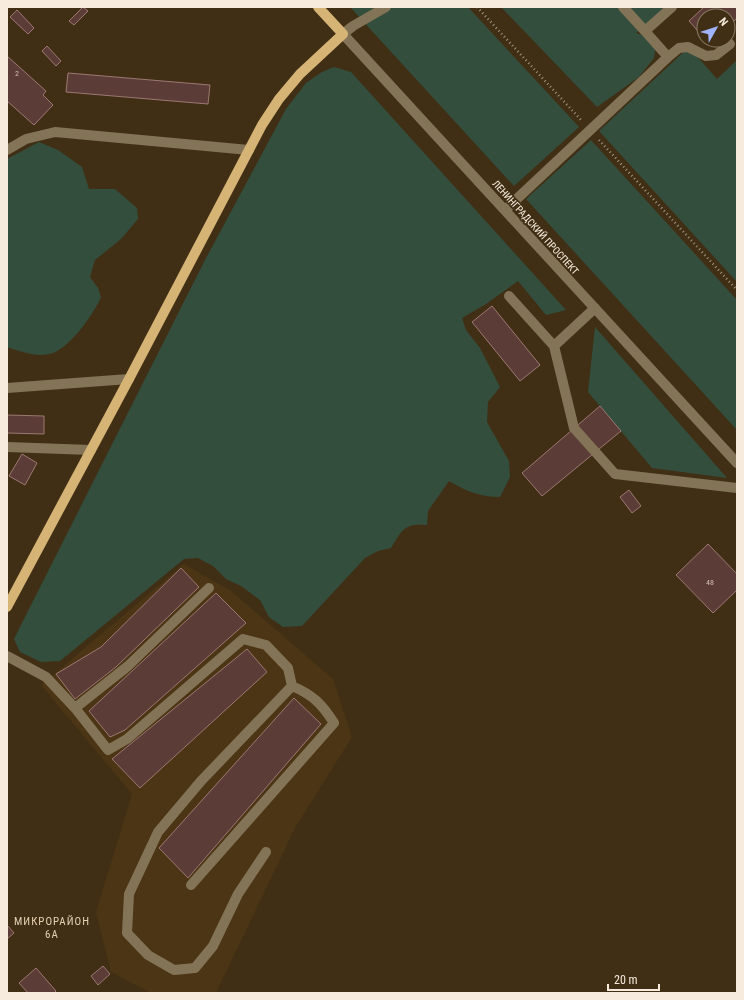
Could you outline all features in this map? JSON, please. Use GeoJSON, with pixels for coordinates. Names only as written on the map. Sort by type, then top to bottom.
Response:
{"type":"FeatureCollection","features":[{"type":"Feature","properties":{"kind":"main road","name":"ЛЕНИНГРАДСКИЙ ПРОСПЕКТ"},"geometry":{"type":"LineString","coordinates":[[318,7],[343,34]]}},
{"type":"Feature","properties":{"kind":"main road"},"geometry":{"type":"LineString","coordinates":[[7,607],[249,150],[279,99],[300,74],[343,34]]}},
{"type":"Feature","properties":{"kind":"street"},"geometry":{"type":"LineString","coordinates":[[343,34],[352,26],[386,7]]}},
{"type":"Feature","properties":{"kind":"street"},"geometry":{"type":"LineString","coordinates":[[623,7],[668,57]]}},
{"type":"Feature","properties":{"kind":"street"},"geometry":{"type":"LineString","coordinates":[[645,31],[672,7]]}},
{"type":"Feature","properties":{"kind":"street","name":"ЛЕНИНГРАДСКИЙ ПРОСПЕКТ"},"geometry":{"type":"LineString","coordinates":[[343,34],[737,463]]}},
{"type":"Feature","properties":{"kind":"street"},"geometry":{"type":"LineString","coordinates":[[505,210],[679,48],[688,47],[706,56],[716,55],[725,48]]}},
{"type":"Feature","properties":{"kind":"street"},"geometry":{"type":"LineString","coordinates":[[7,150],[26,139],[55,132],[249,150]]}},
{"type":"Feature","properties":{"kind":"street"},"geometry":{"type":"LineString","coordinates":[[509,296],[554,346],[574,428],[615,474],[737,488]]}},
{"type":"Feature","properties":{"kind":"street"},"geometry":{"type":"LineString","coordinates":[[554,346],[595,308]]}},
{"type":"Feature","properties":{"kind":"street"},"geometry":{"type":"LineString","coordinates":[[7,388],[129,379]]}},
{"type":"Feature","properties":{"kind":"street"},"geometry":{"type":"LineString","coordinates":[[7,447],[91,450]]}},
{"type":"Feature","properties":{"kind":"street"},"geometry":{"type":"LineString","coordinates":[[75,708],[128,666],[209,588]]}},
{"type":"Feature","properties":{"kind":"street"},"geometry":{"type":"LineString","coordinates":[[7,656],[46,677],[75,708],[108,750],[127,739],[243,639],[266,645],[288,668],[292,686]]}},
{"type":"Feature","properties":{"kind":"street"},"geometry":{"type":"LineString","coordinates":[[266,852],[238,894],[213,946],[195,968],[174,970],[148,955],[127,934],[129,894],[158,832],[202,781],[292,686]]}},
{"type":"Feature","properties":{"kind":"street"},"geometry":{"type":"LineString","coordinates":[[191,885],[334,723],[326,711],[309,694],[292,686]]}},
{"type":"Feature","properties":{"kind":"path"},"geometry":{"type":"LineString","coordinates":[[477,7],[737,290]]}},
{"type":"Feature","properties":{"kind":"shaded area"},"geometry":{"type":"Polygon","coordinates":[[[184,564],[231,591],[333,679],[352,737],[295,828],[216,993],[151,993],[111,972],[96,912],[132,794],[41,685],[184,564]]]}},
{"type":"Feature","properties":{"kind":"green space"},"geometry":{"type":"Polygon","coordinates":[[[350,7],[468,7],[579,127],[514,186],[350,7]]]}},
{"type":"Feature","properties":{"kind":"green space"},"geometry":{"type":"Polygon","coordinates":[[[501,7],[666,7],[636,33],[646,36],[656,45],[654,58],[639,77],[597,107],[501,7]]]}},
{"type":"Feature","properties":{"kind":"green space"},"geometry":{"type":"Polygon","coordinates":[[[689,47],[717,79],[737,60],[737,282],[599,131],[689,47]]]}},
{"type":"Feature","properties":{"kind":"green space"},"geometry":{"type":"Polygon","coordinates":[[[334,67],[351,72],[566,310],[546,315],[518,281],[486,304],[462,318],[466,330],[480,348],[500,387],[488,402],[487,422],[509,461],[510,477],[500,497],[473,493],[449,481],[428,511],[427,525],[413,525],[404,529],[391,548],[378,551],[365,558],[302,626],[283,627],[269,617],[260,600],[241,586],[226,579],[213,566],[198,558],[184,559],[60,661],[41,662],[20,652],[14,639],[205,260],[286,109],[306,83],[322,72],[334,67]]]}},
{"type":"Feature","properties":{"kind":"green space"},"geometry":{"type":"Polygon","coordinates":[[[591,140],[737,300],[737,430],[526,199],[591,140]]]}},
{"type":"Feature","properties":{"kind":"green space"},"geometry":{"type":"Polygon","coordinates":[[[39,142],[58,150],[82,167],[89,189],[115,189],[137,208],[138,219],[121,239],[95,260],[90,277],[98,288],[101,297],[81,329],[60,350],[53,353],[36,355],[7,347],[7,159],[39,142]]]}},
{"type":"Feature","properties":{"kind":"green space"},"geometry":{"type":"Polygon","coordinates":[[[595,327],[727,478],[652,468],[588,392],[595,327]]]}},
{"type":"Feature","properties":{"kind":"building"},"geometry":{"type":"Polygon","coordinates":[[[83,7],[88,11],[74,25],[69,21],[83,7]]]}},
{"type":"Feature","properties":{"kind":"building"},"geometry":{"type":"Polygon","coordinates":[[[737,7],[737,18],[736,19],[736,8],[703,8],[737,7]]]}},
{"type":"Feature","properties":{"kind":"building"},"geometry":{"type":"Polygon","coordinates":[[[17,10],[34,28],[28,34],[10,17],[17,10]]]}},
{"type":"Feature","properties":{"kind":"building"},"geometry":{"type":"Polygon","coordinates":[[[696,14],[696,29],[689,21],[696,14]]]}},
{"type":"Feature","properties":{"kind":"building"},"geometry":{"type":"Polygon","coordinates":[[[47,46],[61,61],[56,66],[42,51],[47,46]]]}},
{"type":"Feature","properties":{"kind":"building"},"geometry":{"type":"Polygon","coordinates":[[[7,56],[46,91],[43,95],[53,105],[34,125],[7,101],[7,56]]]}},
{"type":"Feature","properties":{"kind":"building"},"geometry":{"type":"Polygon","coordinates":[[[68,73],[210,85],[208,104],[66,92],[68,73]]]}},
{"type":"Feature","properties":{"kind":"building"},"geometry":{"type":"Polygon","coordinates":[[[492,306],[540,365],[520,381],[472,322],[492,306]]]}},
{"type":"Feature","properties":{"kind":"building"},"geometry":{"type":"Polygon","coordinates":[[[600,406],[621,431],[542,496],[522,473],[600,406]]]}},
{"type":"Feature","properties":{"kind":"building"},"geometry":{"type":"Polygon","coordinates":[[[7,415],[44,416],[44,434],[7,433],[7,415]]]}},
{"type":"Feature","properties":{"kind":"building"},"geometry":{"type":"Polygon","coordinates":[[[22,454],[37,463],[25,485],[9,476],[22,454]]]}},
{"type":"Feature","properties":{"kind":"building"},"geometry":{"type":"Polygon","coordinates":[[[629,490],[641,506],[632,513],[620,497],[629,490]]]}},
{"type":"Feature","properties":{"kind":"building"},"geometry":{"type":"Polygon","coordinates":[[[708,544],[737,574],[737,590],[713,613],[676,575],[708,544]]]}},
{"type":"Feature","properties":{"kind":"building"},"geometry":{"type":"Polygon","coordinates":[[[181,568],[199,587],[116,667],[75,699],[56,674],[101,647],[181,568]]]}},
{"type":"Feature","properties":{"kind":"building"},"geometry":{"type":"Polygon","coordinates":[[[216,593],[246,623],[125,730],[110,737],[89,711],[216,593]]]}},
{"type":"Feature","properties":{"kind":"building"},"geometry":{"type":"Polygon","coordinates":[[[247,649],[267,672],[140,788],[112,759],[247,649]]]}},
{"type":"Feature","properties":{"kind":"building"},"geometry":{"type":"Polygon","coordinates":[[[294,698],[321,724],[188,878],[159,848],[294,698]]]}},
{"type":"Feature","properties":{"kind":"building"},"geometry":{"type":"Polygon","coordinates":[[[7,925],[14,933],[7,939],[7,925]]]}},
{"type":"Feature","properties":{"kind":"building"},"geometry":{"type":"Polygon","coordinates":[[[103,966],[110,974],[98,985],[91,976],[103,966]]]}},
{"type":"Feature","properties":{"kind":"building"},"geometry":{"type":"Polygon","coordinates":[[[36,968],[56,991],[54,993],[28,993],[19,983],[36,968]]]}},
{"type":"Feature","properties":{"kind":"district","name":"МИКРОРАЙОН 6А"},"geometry":{"type":"Point","coordinates":[52,927]}}]}
